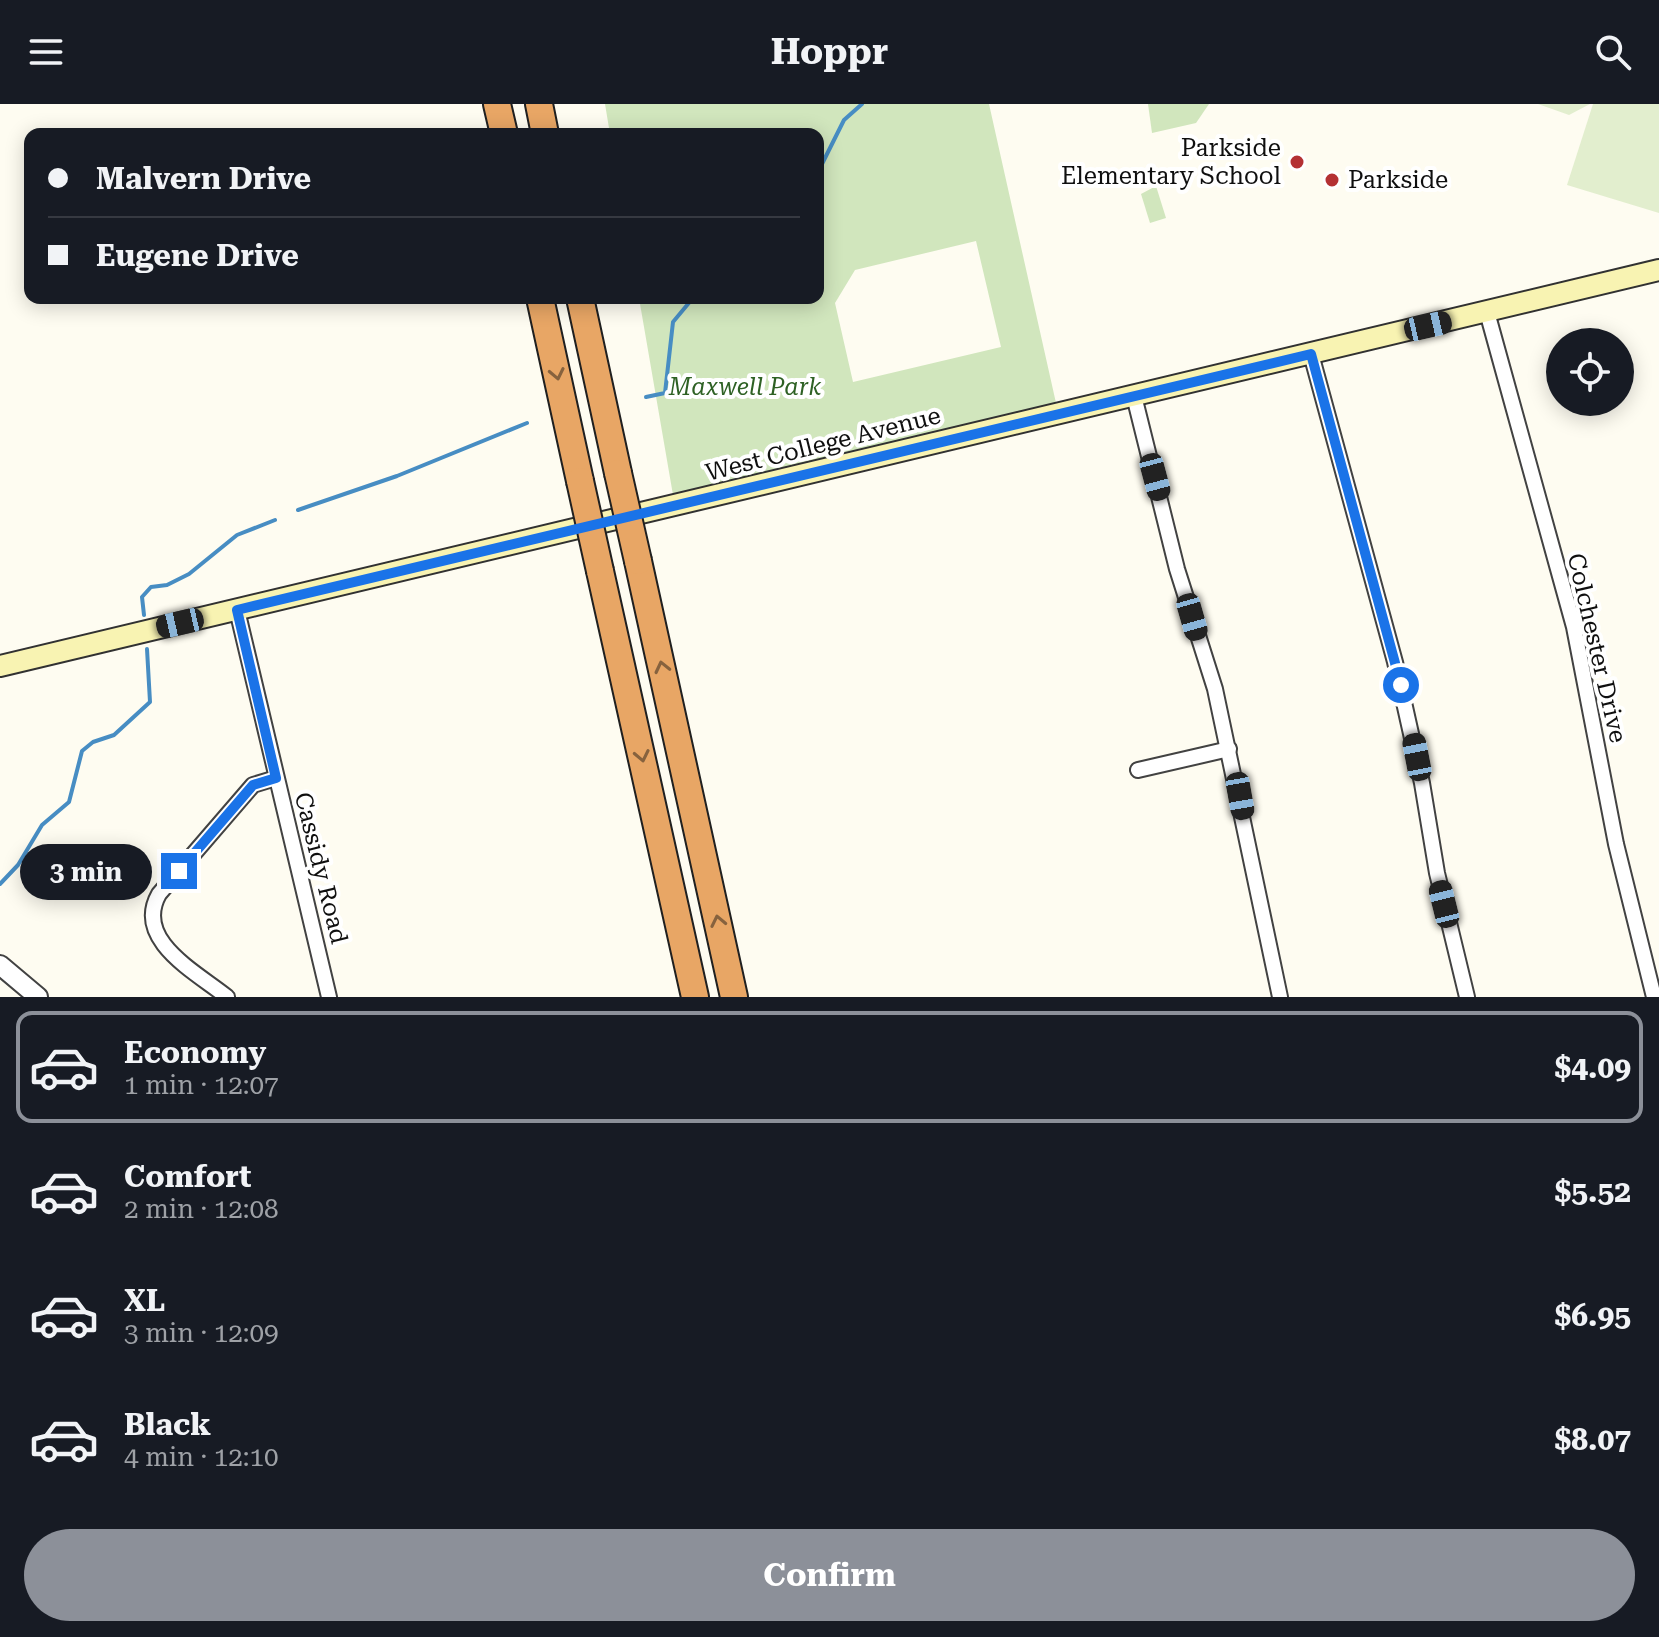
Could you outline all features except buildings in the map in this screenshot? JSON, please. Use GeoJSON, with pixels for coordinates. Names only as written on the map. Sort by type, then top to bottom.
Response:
{"type":"FeatureCollection","features":[{"type":"Feature","properties":{"kind":"highway"},"geometry":{"type":"LineString","coordinates":[[497,104],[503,128]]}},
{"type":"Feature","properties":{"kind":"highway"},"geometry":{"type":"LineString","coordinates":[[539,104],[544,128]]}},
{"type":"Feature","properties":{"kind":"highway"},"geometry":{"type":"LineString","coordinates":[[541,304],[695,997]]}},
{"type":"Feature","properties":{"kind":"highway"},"geometry":{"type":"LineString","coordinates":[[581,304],[734,997]]}},
{"type":"Feature","properties":{"kind":"main road","name":"West College Avenue"},"geometry":{"type":"LineString","coordinates":[[0,666],[1659,270]]}},
{"type":"Feature","properties":{"kind":"street","name":"Colchester Drive"},"geometry":{"type":"LineString","coordinates":[[1487,312],[1574,627],[1616,844],[1654,997]]}},
{"type":"Feature","properties":{"kind":"street"},"geometry":{"type":"LineString","coordinates":[[1311,354],[1409,718],[1437,873],[1467,997]]}},
{"type":"Feature","properties":{"kind":"street"},"geometry":{"type":"LineString","coordinates":[[1134,396],[1177,569],[1215,689],[1280,997]]}},
{"type":"Feature","properties":{"kind":"street","name":"Cassidy Road"},"geometry":{"type":"LineString","coordinates":[[237,610],[329,997]]}},
{"type":"Feature","properties":{"kind":"street"},"geometry":{"type":"LineString","coordinates":[[1138,770],[1229,749]]}},
{"type":"Feature","properties":{"kind":"street"},"geometry":{"type":"LineString","coordinates":[[227,997],[159,941],[151,911],[159,894],[253,785],[276,778]]}},
{"type":"Feature","properties":{"kind":"street"},"geometry":{"type":"LineString","coordinates":[[0,965],[38,997]]}},
{"type":"Feature","properties":{"kind":"green space","name":"Maxwell Park"},"geometry":{"type":"Polygon","coordinates":[[[605,104],[989,104],[1056,403],[673,495],[640,304],[824,304],[824,128],[609,128],[605,104]],[[976,241],[855,270],[835,303],[853,382],[1001,347],[976,241]]]}},
{"type":"Feature","properties":{"kind":"green space"},"geometry":{"type":"Polygon","coordinates":[[[1148,104],[1209,104],[1196,123],[1152,133],[1148,104]]]}},
{"type":"Feature","properties":{"kind":"green space"},"geometry":{"type":"Polygon","coordinates":[[[1538,104],[1590,104],[1569,115],[1538,104]]]}},
{"type":"Feature","properties":{"kind":"green space"},"geometry":{"type":"Polygon","coordinates":[[[1593,104],[1659,104],[1659,213],[1567,185],[1593,104]]]}},
{"type":"Feature","properties":{"kind":"green space"},"geometry":{"type":"Polygon","coordinates":[[[1156,186],[1166,218],[1150,223],[1141,194],[1156,186]]]}},
{"type":"Feature","properties":{"kind":"waterway"},"geometry":{"type":"LineString","coordinates":[[824,160],[844,120],[862,104]]}},
{"type":"Feature","properties":{"kind":"waterway"},"geometry":{"type":"LineString","coordinates":[[646,397],[665,393],[673,322],[688,304]]}},
{"type":"Feature","properties":{"kind":"waterway"},"geometry":{"type":"LineString","coordinates":[[298,510],[397,476],[527,423]]}},
{"type":"Feature","properties":{"kind":"waterway"},"geometry":{"type":"LineString","coordinates":[[144,615],[142,597],[151,587],[167,585],[189,574],[237,535],[275,520]]}},
{"type":"Feature","properties":{"kind":"waterway"},"geometry":{"type":"LineString","coordinates":[[0,884],[18,865],[42,825],[69,802],[82,751],[93,742],[114,735],[150,702],[147,649]]}},
{"type":"Feature","properties":{"kind":"place","name":"Parkside Elementary School"},"geometry":{"type":"Point","coordinates":[1297,162]}},
{"type":"Feature","properties":{"kind":"place","name":"Parkside"},"geometry":{"type":"Point","coordinates":[1332,180]}},
{"type":"Feature","properties":{"kind":"route"},"geometry":{"type":"LineString","coordinates":[[179,871],[253,785],[276,778],[237,610],[1311,354],[1401,685]]}}]}
